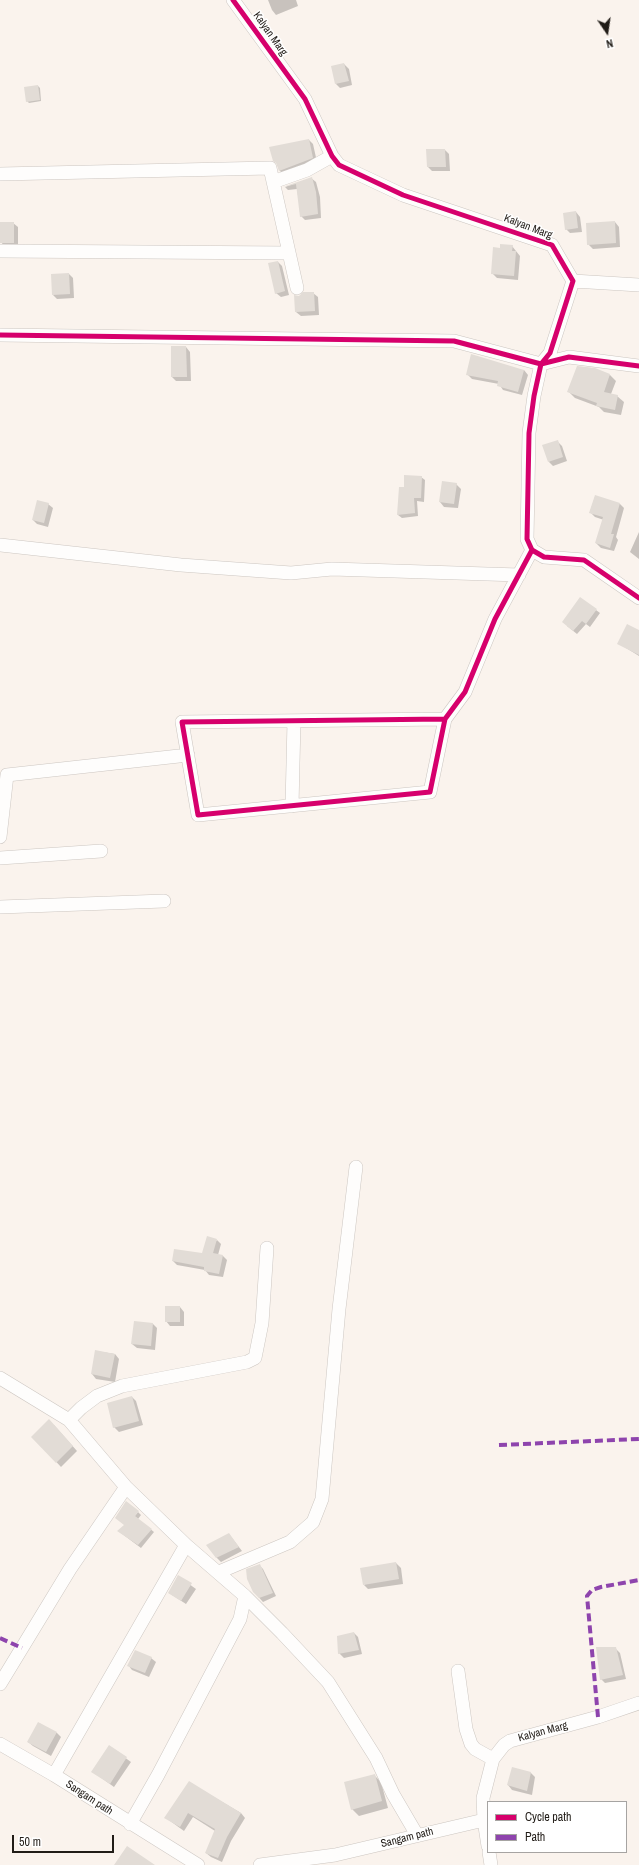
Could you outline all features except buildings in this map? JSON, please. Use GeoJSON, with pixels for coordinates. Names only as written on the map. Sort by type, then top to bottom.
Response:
{"type":"FeatureCollection","features":[{"type":"Feature","properties":{"kind":"street","name":"Kalyan Marg"},"geometry":{"type":"LineString","coordinates":[[233,0],[305,99],[332,156],[339,165],[403,195],[552,245],[573,281]]}},
{"type":"Feature","properties":{"kind":"street"},"geometry":{"type":"LineString","coordinates":[[273,182],[307,170],[332,156]]}},
{"type":"Feature","properties":{"kind":"street"},"geometry":{"type":"LineString","coordinates":[[0,174],[270,168],[297,288]]}},
{"type":"Feature","properties":{"kind":"street"},"geometry":{"type":"LineString","coordinates":[[0,252],[289,253]]}},
{"type":"Feature","properties":{"kind":"street"},"geometry":{"type":"LineString","coordinates":[[639,285],[573,281],[550,353],[541,364],[534,396],[529,433],[526,539],[532,550],[544,557],[584,560],[639,598]]}},
{"type":"Feature","properties":{"kind":"street"},"geometry":{"type":"LineString","coordinates":[[0,335],[454,341],[541,364],[569,357],[639,366]]}},
{"type":"Feature","properties":{"kind":"street"},"geometry":{"type":"LineString","coordinates":[[0,546],[181,565],[291,573],[332,569],[519,575]]}},
{"type":"Feature","properties":{"kind":"street"},"geometry":{"type":"LineString","coordinates":[[445,719],[182,722],[198,815],[430,792],[445,719],[464,692],[495,619],[532,550]]}},
{"type":"Feature","properties":{"kind":"street"},"geometry":{"type":"LineString","coordinates":[[292,806],[294,721]]}},
{"type":"Feature","properties":{"kind":"street"},"geometry":{"type":"LineString","coordinates":[[0,837],[7,775],[188,755]]}},
{"type":"Feature","properties":{"kind":"street"},"geometry":{"type":"LineString","coordinates":[[0,858],[101,851]]}},
{"type":"Feature","properties":{"kind":"street"},"geometry":{"type":"LineString","coordinates":[[0,907],[164,901]]}},
{"type":"Feature","properties":{"kind":"street"},"geometry":{"type":"LineString","coordinates":[[219,1572],[290,1542],[313,1522],[322,1499],[339,1309],[356,1167]]}},
{"type":"Feature","properties":{"kind":"street"},"geometry":{"type":"LineString","coordinates":[[69,1420],[81,1408],[97,1396],[122,1386],[247,1362],[255,1358],[262,1324],[267,1248]]}},
{"type":"Feature","properties":{"kind":"street"},"geometry":{"type":"LineString","coordinates":[[0,1378],[69,1420],[126,1487],[186,1545],[245,1596],[328,1682],[376,1758],[393,1794],[417,1835]]}},
{"type":"Feature","properties":{"kind":"street"},"geometry":{"type":"LineString","coordinates":[[0,1684],[66,1576],[126,1487]]}},
{"type":"Feature","properties":{"kind":"street"},"geometry":{"type":"LineString","coordinates":[[54,1775],[186,1545]]}},
{"type":"Feature","properties":{"kind":"street"},"geometry":{"type":"LineString","coordinates":[[130,1824],[158,1775],[240,1619],[245,1596]]}},
{"type":"Feature","properties":{"kind":"street"},"geometry":{"type":"LineString","coordinates":[[458,1671],[466,1729],[471,1744],[475,1749],[493,1759]]}},
{"type":"Feature","properties":{"kind":"street","name":"Kalyan Marg"},"geometry":{"type":"LineString","coordinates":[[487,1840],[483,1798],[493,1759],[498,1751],[510,1741],[598,1717],[639,1703]]}},
{"type":"Feature","properties":{"kind":"street","name":"Sangam path"},"geometry":{"type":"LineString","coordinates":[[0,1744],[54,1775],[130,1824],[198,1865]]}},
{"type":"Feature","properties":{"kind":"street","name":"Sangam path"},"geometry":{"type":"LineString","coordinates":[[260,1865],[335,1855],[484,1820]]}},
{"type":"Feature","properties":{"kind":"street"},"geometry":{"type":"LineString","coordinates":[[489,1853],[491,1865]]}},
{"type":"Feature","properties":{"kind":"marked path"},"geometry":{"type":"LineString","coordinates":[[499,1445],[639,1439]]}},
{"type":"Feature","properties":{"kind":"marked path"},"geometry":{"type":"LineString","coordinates":[[598,1717],[587,1596],[592,1590],[601,1587],[639,1580]]}},
{"type":"Feature","properties":{"kind":"marked path"},"geometry":{"type":"LineString","coordinates":[[0,1638],[22,1648]]}},
{"type":"Feature","properties":{"kind":"cycle path"},"geometry":{"type":"LineString","coordinates":[[233,0],[305,99],[332,156],[339,165],[403,195],[552,245],[573,281],[550,353],[541,364],[534,396],[529,433],[527,539],[532,550],[544,557],[584,560],[639,598]]}},
{"type":"Feature","properties":{"kind":"cycle path"},"geometry":{"type":"LineString","coordinates":[[0,335],[454,341],[541,364],[569,357],[639,366]]}},
{"type":"Feature","properties":{"kind":"cycle path"},"geometry":{"type":"LineString","coordinates":[[445,719],[182,722],[198,815],[430,792],[445,719],[465,692],[495,619],[532,550]]}}]}
